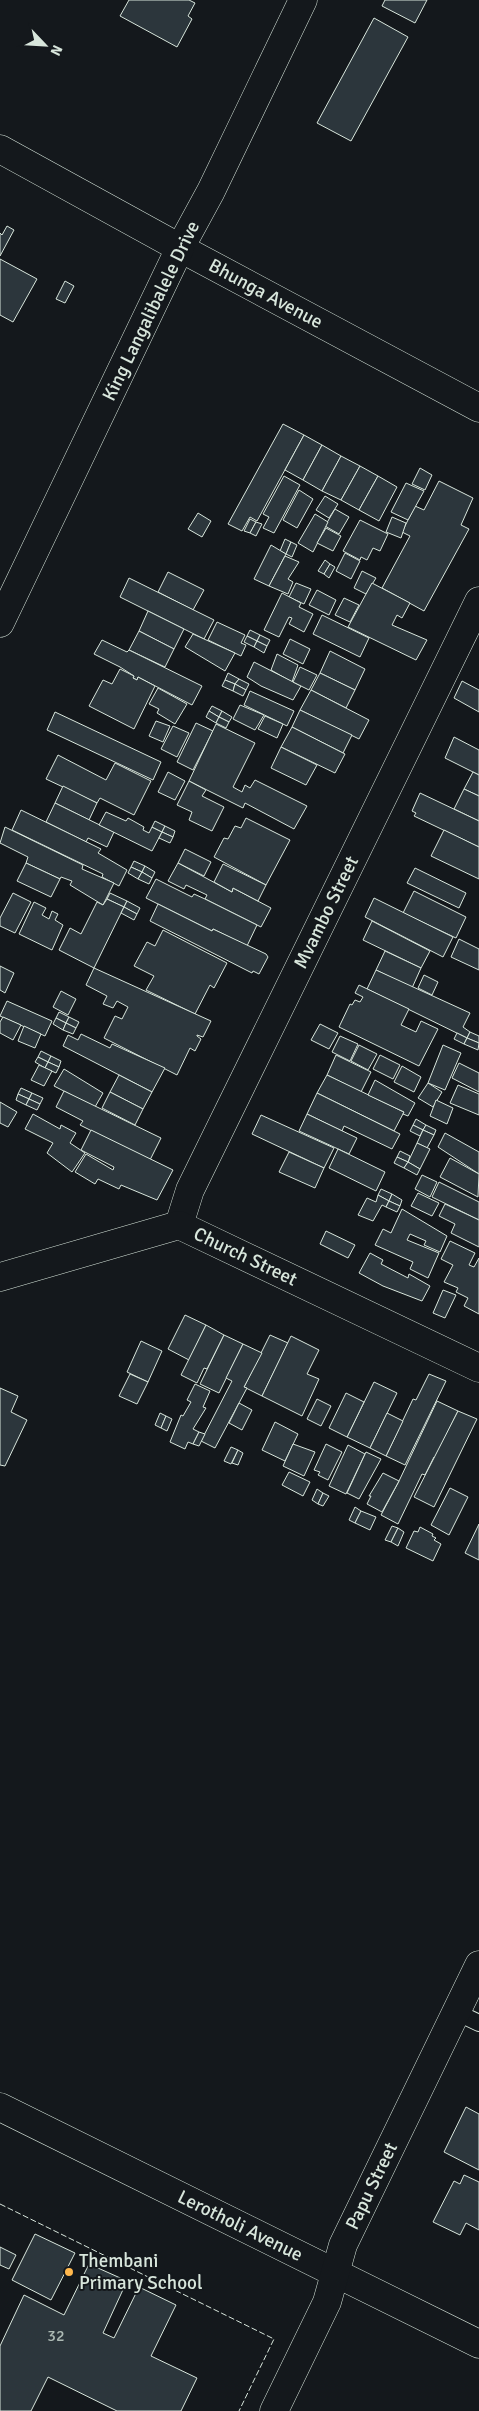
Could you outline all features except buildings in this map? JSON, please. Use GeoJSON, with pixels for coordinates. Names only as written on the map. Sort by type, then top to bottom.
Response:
{"type":"FeatureCollection","features":[{"type":"Feature","properties":{"kind":"street","name":"King Langalibalele Drive"},"geometry":{"type":"LineString","coordinates":[[0,622],[180,248],[211,191],[303,0]]}},
{"type":"Feature","properties":{"kind":"street","name":"Bhunga Avenue"},"geometry":{"type":"LineString","coordinates":[[0,149],[479,408]]}},
{"type":"Feature","properties":{"kind":"street","name":"Mvambo Street"},"geometry":{"type":"LineString","coordinates":[[179,1225],[190,1190],[479,602]]}},
{"type":"Feature","properties":{"kind":"street","name":"Church Street"},"geometry":{"type":"LineString","coordinates":[[0,1277],[179,1225],[479,1368]]}},
{"type":"Feature","properties":{"kind":"street","name":"Papu Street"},"geometry":{"type":"LineString","coordinates":[[274,2411],[327,2302],[343,2245],[468,2018],[479,1965]]}},
{"type":"Feature","properties":{"kind":"street","name":"Lerotholi Avenue"},"geometry":{"type":"LineString","coordinates":[[0,2107],[479,2344]]}},
{"type":"Feature","properties":{"kind":"fence"},"geometry":{"type":"LineString","coordinates":[[0,2204],[274,2339],[239,2411]]}},
{"type":"Feature","properties":{"kind":"place","name":"Thembani Primary School"},"geometry":{"type":"Point","coordinates":[69,2272]}}]}
